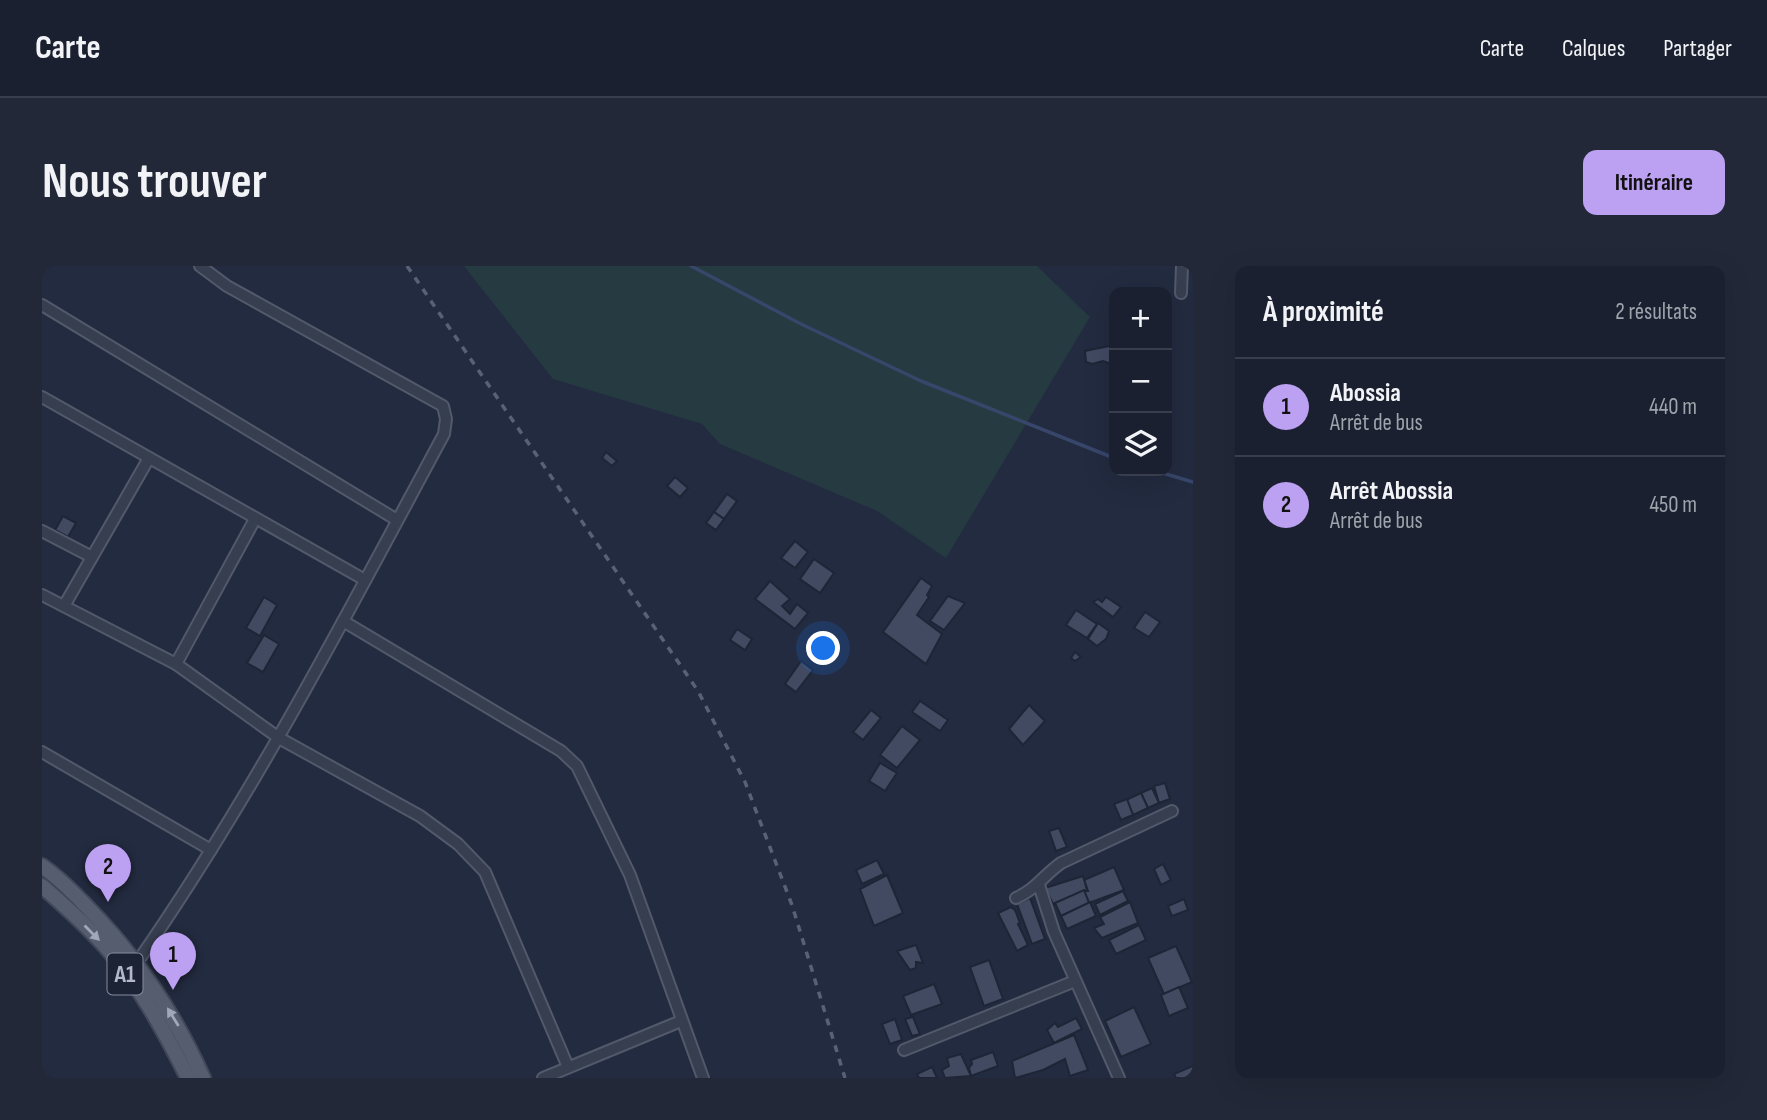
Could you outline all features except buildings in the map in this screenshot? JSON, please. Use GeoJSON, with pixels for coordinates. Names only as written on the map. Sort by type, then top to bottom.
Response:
{"type":"FeatureCollection","features":[{"type":"Feature","properties":{"kind":"main road","name":"A1"},"geometry":{"type":"LineString","coordinates":[[42,866],[116,937],[183,1034],[203,1078]]}},
{"type":"Feature","properties":{"kind":"main road","name":"A1"},"geometry":{"type":"LineString","coordinates":[[42,886],[106,947],[150,1010],[188,1078]]}},
{"type":"Feature","properties":{"kind":"street"},"geometry":{"type":"LineString","coordinates":[[136,964],[175,908],[279,738],[444,434],[446,419],[443,406],[227,285],[200,266]]}},
{"type":"Feature","properties":{"kind":"street"},"geometry":{"type":"LineString","coordinates":[[1181,293],[1182,266]]}},
{"type":"Feature","properties":{"kind":"street"},"geometry":{"type":"LineString","coordinates":[[42,305],[397,520]]}},
{"type":"Feature","properties":{"kind":"street"},"geometry":{"type":"LineString","coordinates":[[42,397],[365,580]]}},
{"type":"Feature","properties":{"kind":"street"},"geometry":{"type":"LineString","coordinates":[[64,606],[149,458]]}},
{"type":"Feature","properties":{"kind":"street"},"geometry":{"type":"LineString","coordinates":[[176,664],[255,519]]}},
{"type":"Feature","properties":{"kind":"street"},"geometry":{"type":"LineString","coordinates":[[42,531],[92,557]]}},
{"type":"Feature","properties":{"kind":"street"},"geometry":{"type":"LineString","coordinates":[[42,595],[176,664],[279,738],[420,816],[458,844],[485,872],[568,1067]]}},
{"type":"Feature","properties":{"kind":"street"},"geometry":{"type":"LineString","coordinates":[[343,621],[571,757],[630,875],[703,1078]]}},
{"type":"Feature","properties":{"kind":"street"},"geometry":{"type":"LineString","coordinates":[[42,752],[211,850]]}},
{"type":"Feature","properties":{"kind":"street"},"geometry":{"type":"LineString","coordinates":[[1016,898],[1038,885],[1048,872],[1061,863],[1172,811]]}},
{"type":"Feature","properties":{"kind":"street"},"geometry":{"type":"LineString","coordinates":[[1038,885],[1054,932],[1119,1078]]}},
{"type":"Feature","properties":{"kind":"street"},"geometry":{"type":"LineString","coordinates":[[904,1050],[1075,981]]}},
{"type":"Feature","properties":{"kind":"street"},"geometry":{"type":"LineString","coordinates":[[543,1078],[681,1021]]}},
{"type":"Feature","properties":{"kind":"shaded area"},"geometry":{"type":"Polygon","coordinates":[[[464,266],[1037,266],[1090,317],[946,558],[877,511],[720,444],[702,424],[553,379],[464,266]]]}},
{"type":"Feature","properties":{"kind":"waterway"},"geometry":{"type":"LineString","coordinates":[[691,266],[801,324],[921,381],[1109,456]]}},
{"type":"Feature","properties":{"kind":"waterway"},"geometry":{"type":"LineString","coordinates":[[1172,476],[1193,482]]}},
{"type":"Feature","properties":{"kind":"railway"},"geometry":{"type":"LineString","coordinates":[[407,266],[698,691],[745,782],[792,905],[845,1078]]}},
{"type":"Feature","properties":{"kind":"place","name":"Arrêt Abossia"},"geometry":{"type":"Point","coordinates":[108,902]}},
{"type":"Feature","properties":{"kind":"place","name":"Abossia"},"geometry":{"type":"Point","coordinates":[173,990]}}]}
